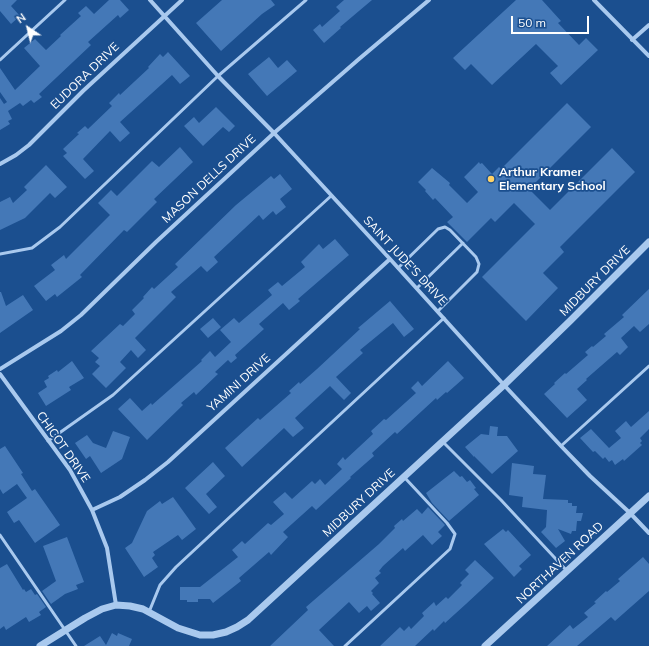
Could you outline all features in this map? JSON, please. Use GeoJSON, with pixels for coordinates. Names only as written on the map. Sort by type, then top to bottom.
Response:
{"type":"FeatureCollection","features":[{"type":"Feature","properties":{"kind":"street","name":"SAINT JUDE'S DRIVE"},"geometry":{"type":"LineString","coordinates":[[150,0],[218,76],[274,133],[561,446],[649,533]]}},
{"type":"Feature","properties":{"kind":"street","name":"EUDORA DRIVE"},"geometry":{"type":"LineString","coordinates":[[0,164],[16,155],[29,145],[83,91],[182,0]]}},
{"type":"Feature","properties":{"kind":"street","name":"MASON DELLS DRIVE"},"geometry":{"type":"LineString","coordinates":[[0,369],[61,330],[81,315],[156,242],[274,133],[429,0]]}},
{"type":"Feature","properties":{"kind":"street"},"geometry":{"type":"LineString","coordinates":[[594,0],[649,56]]}},
{"type":"Feature","properties":{"kind":"street"},"geometry":{"type":"LineString","coordinates":[[632,40],[649,25]]}},
{"type":"Feature","properties":{"kind":"street","name":"MIDBURY DRIVE"},"geometry":{"type":"LineString","coordinates":[[40,646],[65,630],[102,610],[116,605],[130,606],[149,612],[178,628],[200,635],[213,635],[226,632],[248,620],[504,384],[649,242]]}},
{"type":"Feature","properties":{"kind":"street","name":"YAMINI DRIVE"},"geometry":{"type":"LineString","coordinates":[[92,510],[120,497],[168,462],[390,259]]}},
{"type":"Feature","properties":{"kind":"street","name":"CHICOT DRIVE"},"geometry":{"type":"LineString","coordinates":[[0,374],[70,470],[92,510],[107,548],[116,605]]}},
{"type":"Feature","properties":{"kind":"street","name":"NORTHAVEN ROAD"},"geometry":{"type":"LineString","coordinates":[[485,646],[649,496]]}},
{"type":"Feature","properties":{"kind":"lane"},"geometry":{"type":"LineString","coordinates":[[0,60],[65,0]]}},
{"type":"Feature","properties":{"kind":"lane"},"geometry":{"type":"LineString","coordinates":[[0,254],[32,248],[60,227],[218,76],[306,0]]}},
{"type":"Feature","properties":{"kind":"lane"},"geometry":{"type":"LineString","coordinates":[[48,441],[113,395],[331,196]]}},
{"type":"Feature","properties":{"kind":"lane"},"geometry":{"type":"LineString","coordinates":[[398,268],[438,229],[444,227],[450,230],[463,243],[476,257],[479,264],[477,272],[438,311]]}},
{"type":"Feature","properties":{"kind":"lane"},"geometry":{"type":"LineString","coordinates":[[417,288],[463,243]]}},
{"type":"Feature","properties":{"kind":"lane"},"geometry":{"type":"LineString","coordinates":[[149,612],[160,585],[176,567],[444,318]]}},
{"type":"Feature","properties":{"kind":"lane"},"geometry":{"type":"LineString","coordinates":[[561,446],[649,366]]}},
{"type":"Feature","properties":{"kind":"lane"},"geometry":{"type":"LineString","coordinates":[[442,441],[501,500],[567,571]]}},
{"type":"Feature","properties":{"kind":"lane"},"geometry":{"type":"LineString","coordinates":[[344,646],[450,549],[455,534],[447,523],[404,476]]}},
{"type":"Feature","properties":{"kind":"lane"},"geometry":{"type":"LineString","coordinates":[[0,535],[76,646]]}},
{"type":"Feature","properties":{"kind":"building"},"geometry":{"type":"Polygon","coordinates":[[[0,0],[17,0],[11,6],[20,16],[11,24],[0,11],[0,0]]]}},
{"type":"Feature","properties":{"kind":"building"},"geometry":{"type":"Polygon","coordinates":[[[109,0],[120,0],[129,10],[120,18],[118,15],[88,42],[91,45],[39,94],[42,97],[34,103],[31,100],[23,106],[20,103],[8,111],[12,119],[8,121],[10,124],[0,130],[0,98],[4,104],[7,102],[0,92],[0,68],[15,90],[40,66],[24,48],[35,39],[46,50],[81,16],[78,13],[86,6],[94,14],[109,0]]]}},
{"type":"Feature","properties":{"kind":"building"},"geometry":{"type":"Polygon","coordinates":[[[222,0],[271,0],[275,5],[262,14],[221,51],[196,23],[222,0]]]}},
{"type":"Feature","properties":{"kind":"building"},"geometry":{"type":"Polygon","coordinates":[[[344,0],[372,0],[340,27],[341,28],[324,43],[313,30],[320,24],[322,27],[340,11],[336,7],[344,0]]]}},
{"type":"Feature","properties":{"kind":"building"},"geometry":{"type":"Polygon","coordinates":[[[516,0],[542,0],[561,21],[558,23],[579,45],[586,38],[598,50],[561,85],[550,73],[558,66],[536,44],[492,85],[471,64],[465,70],[453,58],[516,0]]]}},
{"type":"Feature","properties":{"kind":"building"},"geometry":{"type":"Polygon","coordinates":[[[168,52],[190,76],[180,84],[172,75],[120,122],[130,133],[120,142],[110,131],[83,159],[94,171],[85,179],[63,156],[67,153],[63,149],[79,134],[77,133],[85,126],[88,129],[112,106],[109,103],[119,93],[120,95],[149,68],[148,67],[160,54],[163,57],[168,52]]]}},
{"type":"Feature","properties":{"kind":"building"},"geometry":{"type":"Polygon","coordinates":[[[269,57],[278,68],[287,60],[297,71],[267,96],[248,74],[269,57]]]}},
{"type":"Feature","properties":{"kind":"building"},"geometry":{"type":"Polygon","coordinates":[[[567,103],[591,127],[529,189],[550,210],[612,148],[635,172],[560,247],[564,252],[543,273],[558,288],[526,321],[482,277],[535,224],[514,203],[495,222],[491,218],[467,242],[447,222],[453,217],[435,198],[433,200],[418,182],[432,168],[450,183],[449,185],[467,203],[478,192],[464,177],[479,162],[480,164],[482,163],[492,174],[499,167],[501,169],[567,103]]]}},
{"type":"Feature","properties":{"kind":"building"},"geometry":{"type":"Polygon","coordinates":[[[216,107],[235,126],[229,132],[223,127],[203,146],[184,126],[194,117],[199,123],[216,107]]]}},
{"type":"Feature","properties":{"kind":"building"},"geometry":{"type":"Polygon","coordinates":[[[180,147],[193,162],[154,199],[157,202],[127,232],[124,230],[80,275],[82,277],[57,297],[55,294],[46,301],[34,286],[55,270],[51,265],[64,255],[66,259],[110,215],[98,203],[111,190],[117,196],[152,161],[159,167],[180,147]]]}},
{"type":"Feature","properties":{"kind":"building"},"geometry":{"type":"Polygon","coordinates":[[[46,165],[67,187],[55,198],[50,193],[25,218],[0,230],[0,202],[10,197],[13,203],[27,190],[24,187],[46,165]]]}},
{"type":"Feature","properties":{"kind":"building"},"geometry":{"type":"Polygon","coordinates":[[[280,174],[292,189],[280,199],[286,207],[276,215],[273,211],[263,220],[259,215],[214,257],[218,262],[207,272],[201,266],[171,292],[176,297],[135,338],[146,350],[138,358],[131,350],[120,362],[126,368],[106,388],[92,374],[100,366],[95,362],[99,358],[91,351],[120,324],[123,326],[135,314],[132,310],[152,287],[154,289],[178,267],[175,264],[236,205],[271,176],[274,179],[280,174]]]}},
{"type":"Feature","properties":{"kind":"building"},"geometry":{"type":"Polygon","coordinates":[[[335,239],[349,255],[298,299],[300,301],[289,310],[283,303],[259,324],[264,329],[235,355],[237,358],[231,363],[228,360],[215,372],[218,374],[196,395],[194,392],[181,403],[183,405],[147,440],[118,409],[130,398],[142,411],[151,403],[152,405],[202,361],[201,360],[210,351],[215,357],[231,342],[220,330],[234,318],[239,323],[272,295],[268,290],[278,282],[282,286],[305,267],[301,262],[319,244],[323,249],[335,239]]]}},
{"type":"Feature","properties":{"kind":"building"},"geometry":{"type":"Polygon","coordinates":[[[649,289],[649,324],[640,332],[634,326],[621,338],[628,347],[620,355],[617,352],[586,379],[587,380],[577,389],[587,400],[567,418],[544,394],[565,373],[566,374],[588,355],[585,352],[606,336],[604,334],[624,317],[622,315],[649,289]]]}},
{"type":"Feature","properties":{"kind":"building"},"geometry":{"type":"Polygon","coordinates":[[[0,292],[6,306],[23,295],[33,310],[0,333],[0,292]]]}},
{"type":"Feature","properties":{"kind":"building"},"geometry":{"type":"Polygon","coordinates":[[[390,301],[414,329],[404,337],[393,323],[360,350],[363,353],[336,377],[351,393],[344,400],[330,386],[295,418],[304,428],[293,437],[284,428],[242,467],[225,448],[258,418],[260,420],[291,393],[289,391],[299,382],[300,384],[317,369],[360,329],[358,328],[390,301]]]}},
{"type":"Feature","properties":{"kind":"building"},"geometry":{"type":"Polygon","coordinates":[[[213,318],[221,327],[208,338],[200,329],[213,318]]]}},
{"type":"Feature","properties":{"kind":"building"},"geometry":{"type":"Polygon","coordinates":[[[72,361],[84,378],[69,387],[71,390],[46,406],[38,393],[47,387],[44,381],[49,378],[48,376],[57,370],[58,372],[72,361]]]}},
{"type":"Feature","properties":{"kind":"building"},"geometry":{"type":"Polygon","coordinates":[[[448,361],[464,378],[447,393],[446,392],[437,400],[436,398],[397,434],[395,432],[372,453],[374,456],[316,510],[312,506],[283,532],[288,537],[271,555],[269,552],[239,578],[241,581],[213,603],[210,599],[198,599],[198,602],[187,602],[187,600],[180,600],[180,587],[200,587],[238,557],[232,550],[242,541],[245,544],[268,523],[271,525],[284,514],[273,502],[285,492],[292,499],[312,481],[315,484],[320,479],[325,485],[342,469],[337,464],[343,457],[345,460],[373,434],[371,431],[384,419],[386,420],[416,393],[411,388],[418,381],[422,386],[448,361]]]}},
{"type":"Feature","properties":{"kind":"building"},"geometry":{"type":"Polygon","coordinates":[[[649,411],[649,429],[640,438],[642,441],[640,443],[642,445],[624,461],[623,459],[615,465],[612,460],[609,462],[605,457],[603,459],[595,451],[593,452],[580,438],[591,429],[609,448],[621,438],[615,431],[626,421],[631,427],[649,411]]]}},
{"type":"Feature","properties":{"kind":"building"},"geometry":{"type":"Polygon","coordinates":[[[490,426],[498,427],[497,436],[507,436],[518,451],[492,474],[465,447],[481,434],[489,435],[490,426]]]}},
{"type":"Feature","properties":{"kind":"building"},"geometry":{"type":"Polygon","coordinates":[[[113,431],[130,437],[122,459],[101,473],[90,456],[86,459],[75,443],[87,435],[93,443],[106,448],[113,431]]]}},
{"type":"Feature","properties":{"kind":"building"},"geometry":{"type":"Polygon","coordinates":[[[5,446],[23,473],[21,474],[32,491],[35,489],[60,525],[35,543],[19,520],[14,523],[7,512],[27,498],[17,484],[3,494],[0,489],[0,449],[5,446]]]}},
{"type":"Feature","properties":{"kind":"building"},"geometry":{"type":"Polygon","coordinates":[[[213,462],[225,476],[206,494],[217,507],[209,514],[185,488],[213,462]]]}},
{"type":"Feature","properties":{"kind":"building"},"geometry":{"type":"Polygon","coordinates":[[[512,463],[534,466],[533,474],[546,475],[543,499],[568,500],[568,503],[572,503],[572,506],[577,506],[576,513],[583,513],[581,521],[577,521],[576,531],[572,531],[571,534],[558,529],[565,541],[556,548],[541,532],[546,527],[547,510],[522,507],[523,497],[509,495],[512,463]]]}},
{"type":"Feature","properties":{"kind":"building"},"geometry":{"type":"Polygon","coordinates":[[[454,471],[460,477],[462,476],[467,482],[470,480],[476,488],[474,489],[479,495],[449,521],[432,503],[426,493],[454,471]]]}},
{"type":"Feature","properties":{"kind":"building"},"geometry":{"type":"Polygon","coordinates":[[[173,497],[196,529],[182,540],[178,535],[153,552],[155,555],[152,558],[158,567],[144,577],[125,548],[132,543],[147,511],[160,501],[162,504],[173,497]]]}},
{"type":"Feature","properties":{"kind":"building"},"geometry":{"type":"Polygon","coordinates":[[[428,507],[445,525],[438,532],[442,536],[432,545],[423,535],[405,551],[403,548],[383,566],[379,571],[381,573],[375,578],[379,583],[371,591],[380,603],[371,611],[367,606],[359,613],[349,602],[319,630],[334,646],[270,646],[308,610],[306,607],[379,544],[395,528],[394,526],[402,519],[403,521],[417,509],[422,514],[428,507]]]}},
{"type":"Feature","properties":{"kind":"building"},"geometry":{"type":"Polygon","coordinates":[[[503,529],[506,532],[508,530],[531,555],[519,566],[522,569],[514,577],[484,544],[503,529]]]}},
{"type":"Feature","properties":{"kind":"building"},"geometry":{"type":"Polygon","coordinates":[[[67,537],[84,582],[76,585],[78,589],[65,594],[51,604],[42,591],[56,581],[43,546],[67,537]]]}},
{"type":"Feature","properties":{"kind":"building"},"geometry":{"type":"Polygon","coordinates":[[[643,557],[649,564],[649,591],[615,621],[611,617],[577,646],[547,646],[570,625],[573,629],[588,617],[584,613],[596,603],[594,602],[620,581],[618,579],[643,557]]]}},
{"type":"Feature","properties":{"kind":"building"},"geometry":{"type":"Polygon","coordinates":[[[475,560],[494,578],[466,604],[445,623],[444,621],[434,631],[433,629],[415,646],[380,646],[400,627],[404,631],[409,626],[411,629],[424,616],[422,613],[434,602],[436,606],[446,597],[448,599],[462,585],[460,583],[469,574],[465,570],[475,560]]]}},
{"type":"Feature","properties":{"kind":"building"},"geometry":{"type":"Polygon","coordinates":[[[7,564],[23,590],[24,589],[26,592],[31,589],[35,595],[37,594],[46,607],[39,612],[41,615],[29,622],[26,617],[6,630],[4,626],[0,629],[0,568],[7,564]]]}},
{"type":"Feature","properties":{"kind":"building"},"geometry":{"type":"Polygon","coordinates":[[[112,633],[117,636],[118,633],[132,639],[129,646],[84,646],[100,636],[106,645],[112,633]]]}},
{"type":"Feature","properties":{"kind":"place","name":"Arthur Kramer Elementary School"},"geometry":{"type":"Point","coordinates":[491,179]}}]}
